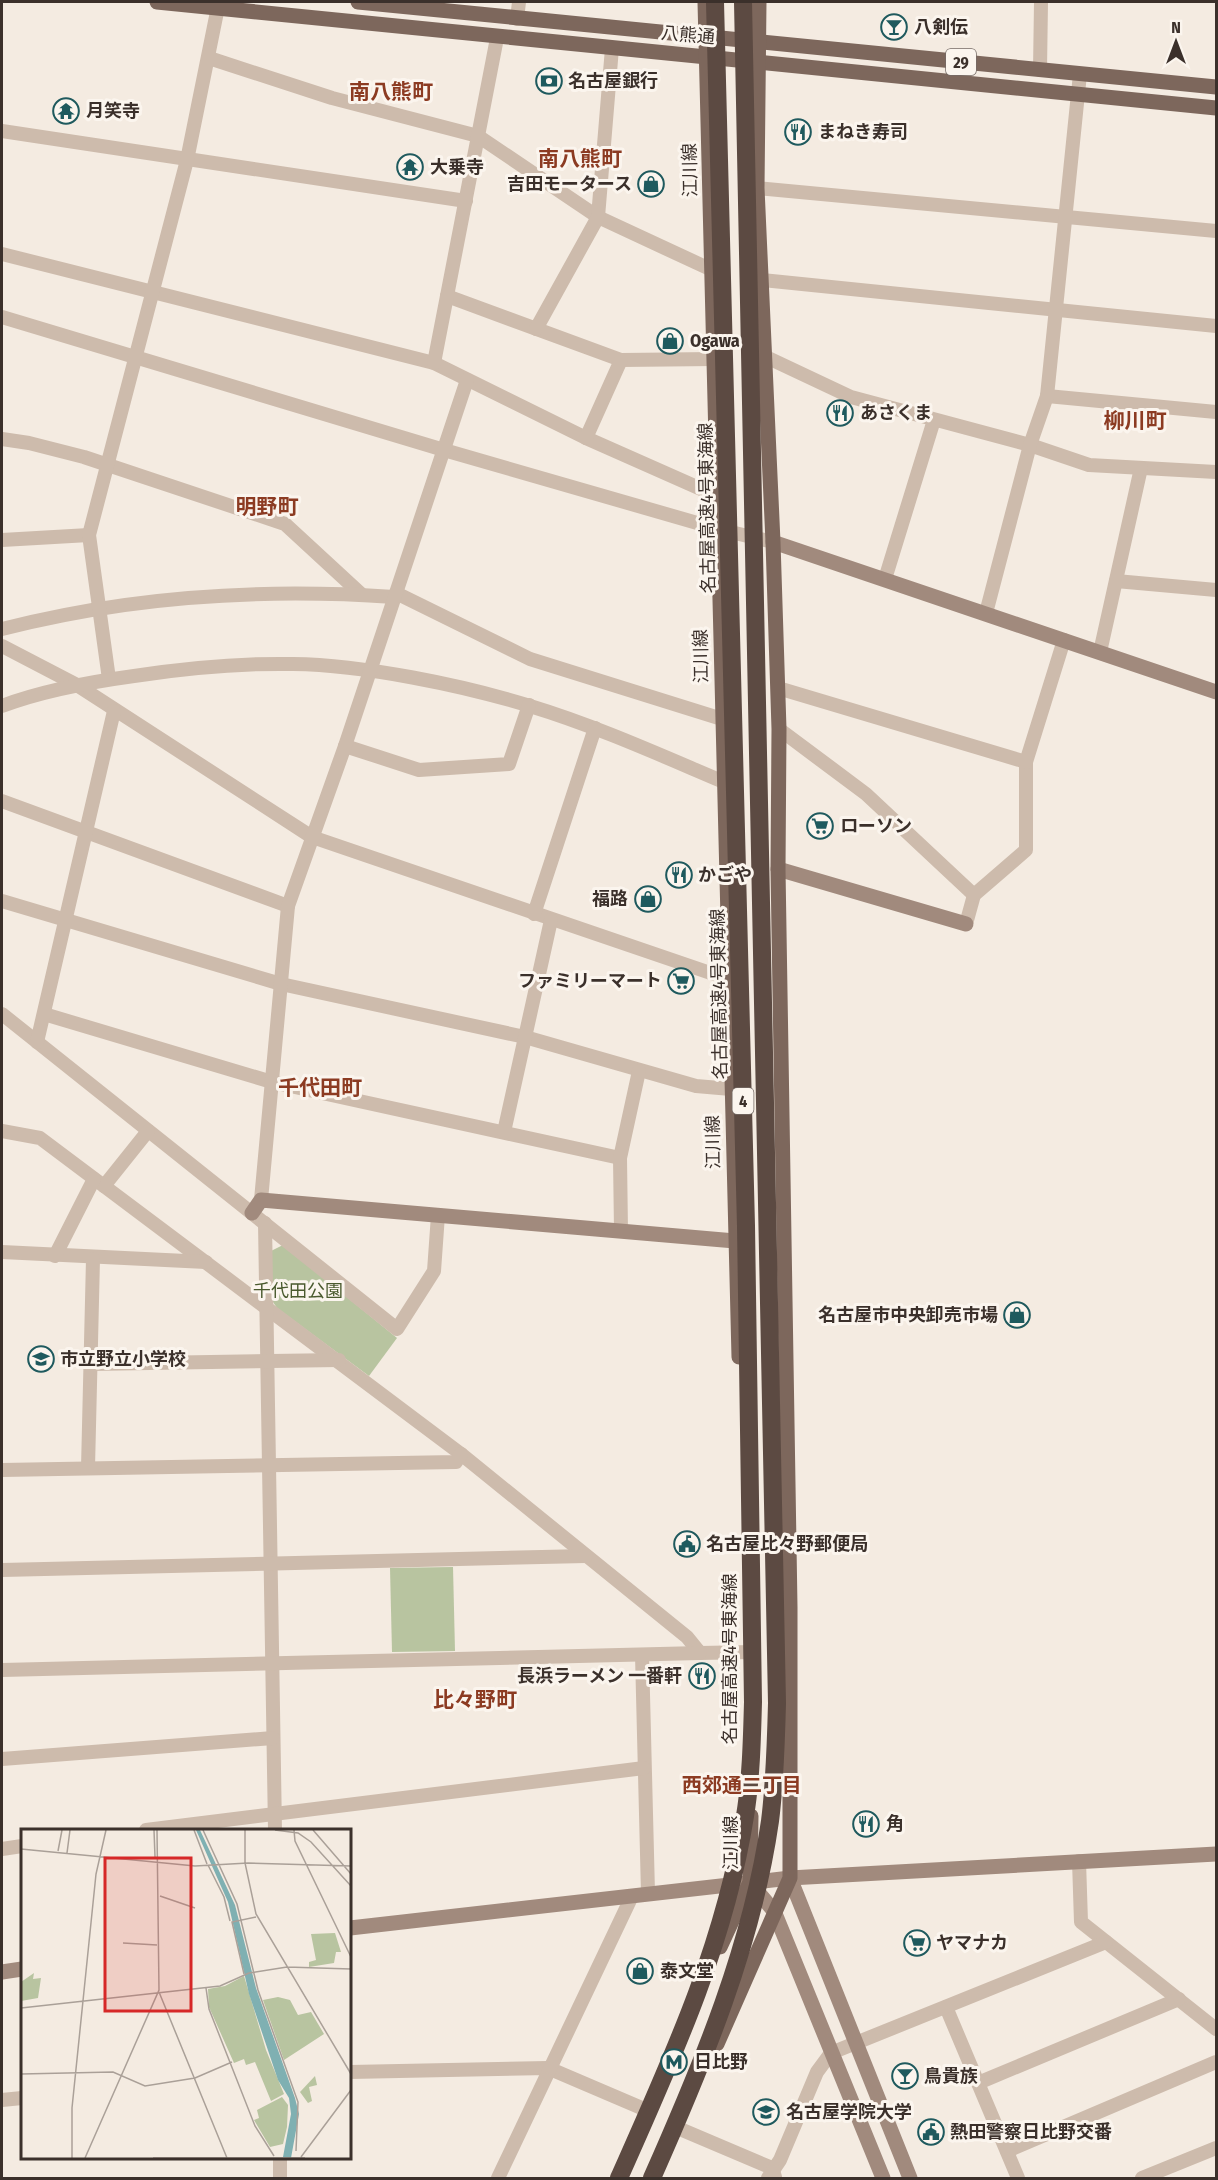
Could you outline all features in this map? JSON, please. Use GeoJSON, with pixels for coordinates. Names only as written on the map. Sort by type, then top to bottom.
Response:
{"type":"FeatureCollection","features":[{"type":"Feature","properties":{"kind":"highway","name":"名古屋高速4号東海線"},"geometry":{"type":"LineString","coordinates":[[619,2178],[682,2033],[723,1914],[745,1815],[753,1712],[746,1226],[716,2]]}},
{"type":"Feature","properties":{"kind":"highway","name":"4"},"geometry":{"type":"LineString","coordinates":[[652,2178],[738,1963],[762,1871],[770,1819],[775,1753],[777,1703],[764,1188],[743,2]]}},
{"type":"Feature","properties":{"kind":"main road","name":"八熊通"},"geometry":{"type":"LineString","coordinates":[[157,2],[264,7],[497,38],[1078,92],[1216,108]]}},
{"type":"Feature","properties":{"kind":"main road","name":"八熊通"},"geometry":{"type":"LineString","coordinates":[[358,2],[1216,87]]}},
{"type":"Feature","properties":{"kind":"main road","name":"江川線"},"geometry":{"type":"LineString","coordinates":[[613,2178],[750,1882],[752,1652],[735,1241],[705,2]]}},
{"type":"Feature","properties":{"kind":"main road"},"geometry":{"type":"LineString","coordinates":[[658,2178],[790,1878],[790,1607],[778,869],[779,729],[757,188],[759,2]]}},
{"type":"Feature","properties":{"kind":"street"},"geometry":{"type":"LineString","coordinates":[[517,19],[519,2]]}},
{"type":"Feature","properties":{"kind":"street"},"geometry":{"type":"LineString","coordinates":[[1040,69],[1041,2]]}},
{"type":"Feature","properties":{"kind":"street"},"geometry":{"type":"LineString","coordinates":[[109,679],[89,535],[187,160],[218,4]]}},
{"type":"Feature","properties":{"kind":"street"},"geometry":{"type":"LineString","coordinates":[[434,363],[497,38]]}},
{"type":"Feature","properties":{"kind":"street"},"geometry":{"type":"LineString","coordinates":[[536,329],[598,217],[612,48]]}},
{"type":"Feature","properties":{"kind":"street"},"geometry":{"type":"LineString","coordinates":[[208,58],[332,98],[478,136],[598,217],[712,270]]}},
{"type":"Feature","properties":{"kind":"street"},"geometry":{"type":"LineString","coordinates":[[986,613],[1030,445],[1047,396],[1080,74]]}},
{"type":"Feature","properties":{"kind":"street"},"geometry":{"type":"LineString","coordinates":[[2,131],[466,201]]}},
{"type":"Feature","properties":{"kind":"street"},"geometry":{"type":"LineString","coordinates":[[757,188],[1216,231]]}},
{"type":"Feature","properties":{"kind":"street"},"geometry":{"type":"LineString","coordinates":[[2,254],[434,363],[586,438],[717,496]]}},
{"type":"Feature","properties":{"kind":"street"},"geometry":{"type":"LineString","coordinates":[[762,280],[1216,326]]}},
{"type":"Feature","properties":{"kind":"street"},"geometry":{"type":"LineString","coordinates":[[447,296],[621,360],[714,359]]}},
{"type":"Feature","properties":{"kind":"street"},"geometry":{"type":"LineString","coordinates":[[2,317],[444,450],[718,529],[773,542],[1216,692]]}},
{"type":"Feature","properties":{"kind":"street"},"geometry":{"type":"LineString","coordinates":[[764,356],[851,397],[1030,445],[1089,465],[1216,472]]}},
{"type":"Feature","properties":{"kind":"street"},"geometry":{"type":"LineString","coordinates":[[586,438],[621,360]]}},
{"type":"Feature","properties":{"kind":"street"},"geometry":{"type":"LineString","coordinates":[[256,1206],[272,1082],[288,906],[345,746],[467,380]]}},
{"type":"Feature","properties":{"kind":"street"},"geometry":{"type":"LineString","coordinates":[[1047,396],[1216,412]]}},
{"type":"Feature","properties":{"kind":"street"},"geometry":{"type":"LineString","coordinates":[[885,579],[934,420]]}},
{"type":"Feature","properties":{"kind":"street"},"geometry":{"type":"LineString","coordinates":[[2,439],[29,443],[107,466],[285,524],[362,595]]}},
{"type":"Feature","properties":{"kind":"street"},"geometry":{"type":"LineString","coordinates":[[1100,652],[1142,468]]}},
{"type":"Feature","properties":{"kind":"street"},"geometry":{"type":"LineString","coordinates":[[2,540],[89,535]]}},
{"type":"Feature","properties":{"kind":"street"},"geometry":{"type":"LineString","coordinates":[[1116,581],[1216,590]]}},
{"type":"Feature","properties":{"kind":"street"},"geometry":{"type":"LineString","coordinates":[[2,629],[99,606],[194,596],[395,595],[530,659],[722,719]]}},
{"type":"Feature","properties":{"kind":"street"},"geometry":{"type":"LineString","coordinates":[[778,869],[966,924],[974,895],[1026,850],[1026,762],[1064,640]]}},
{"type":"Feature","properties":{"kind":"street"},"geometry":{"type":"LineString","coordinates":[[2,646],[77,685],[312,837],[728,979]]}},
{"type":"Feature","properties":{"kind":"street"},"geometry":{"type":"LineString","coordinates":[[2,706],[77,685],[109,679],[232,665],[295,664],[370,671],[469,690],[529,705],[595,728],[724,782]]}},
{"type":"Feature","properties":{"kind":"street"},"geometry":{"type":"LineString","coordinates":[[778,688],[1026,762]]}},
{"type":"Feature","properties":{"kind":"street"},"geometry":{"type":"LineString","coordinates":[[345,746],[419,770],[509,764],[529,705]]}},
{"type":"Feature","properties":{"kind":"street"},"geometry":{"type":"LineString","coordinates":[[37,1042],[114,711]]}},
{"type":"Feature","properties":{"kind":"street"},"geometry":{"type":"LineString","coordinates":[[534,914],[595,728]]}},
{"type":"Feature","properties":{"kind":"street"},"geometry":{"type":"LineString","coordinates":[[779,729],[866,794],[974,895]]}},
{"type":"Feature","properties":{"kind":"street"},"geometry":{"type":"LineString","coordinates":[[2,801],[288,906]]}},
{"type":"Feature","properties":{"kind":"street"},"geometry":{"type":"LineString","coordinates":[[2,901],[280,984],[525,1037],[696,1086],[731,1089]]}},
{"type":"Feature","properties":{"kind":"street"},"geometry":{"type":"LineString","coordinates":[[504,1132],[552,920]]}},
{"type":"Feature","properties":{"kind":"street"},"geometry":{"type":"LineString","coordinates":[[2,1014],[148,1131],[256,1206],[265,1223],[397,1329],[434,1270],[438,1215]]}},
{"type":"Feature","properties":{"kind":"street"},"geometry":{"type":"LineString","coordinates":[[44,1014],[272,1082],[620,1158]]}},
{"type":"Feature","properties":{"kind":"street"},"geometry":{"type":"LineString","coordinates":[[621,1231],[620,1158],[639,1071]]}},
{"type":"Feature","properties":{"kind":"street"},"geometry":{"type":"LineString","coordinates":[[2,1131],[40,1138],[339,1360],[461,1454],[687,1637],[700,1653]]}},
{"type":"Feature","properties":{"kind":"street"},"geometry":{"type":"LineString","coordinates":[[55,1256],[99,1182],[148,1131]]}},
{"type":"Feature","properties":{"kind":"street"},"geometry":{"type":"LineString","coordinates":[[256,1206],[438,1215],[735,1241]]}},
{"type":"Feature","properties":{"kind":"street"},"geometry":{"type":"LineString","coordinates":[[265,1223],[265,1359],[275,1829]]}},
{"type":"Feature","properties":{"kind":"street"},"geometry":{"type":"LineString","coordinates":[[2,1252],[93,1259],[206,1262]]}},
{"type":"Feature","properties":{"kind":"street"},"geometry":{"type":"LineString","coordinates":[[88,1468],[93,1259]]}},
{"type":"Feature","properties":{"kind":"street"},"geometry":{"type":"LineString","coordinates":[[90,1364],[265,1359],[339,1360]]}},
{"type":"Feature","properties":{"kind":"street"},"geometry":{"type":"LineString","coordinates":[[2,1470],[456,1462],[461,1454]]}},
{"type":"Feature","properties":{"kind":"street"},"geometry":{"type":"LineString","coordinates":[[2,1570],[586,1556]]}},
{"type":"Feature","properties":{"kind":"street"},"geometry":{"type":"LineString","coordinates":[[2,1670],[752,1652]]}},
{"type":"Feature","properties":{"kind":"street"},"geometry":{"type":"LineString","coordinates":[[642,1655],[648,1893]]}},
{"type":"Feature","properties":{"kind":"street"},"geometry":{"type":"LineString","coordinates":[[2,1758],[273,1738]]}},
{"type":"Feature","properties":{"kind":"street"},"geometry":{"type":"LineString","coordinates":[[154,1829],[644,1768]]}},
{"type":"Feature","properties":{"kind":"street"},"geometry":{"type":"LineString","coordinates":[[2,1849],[21,1846]]}},
{"type":"Feature","properties":{"kind":"street"},"geometry":{"type":"LineString","coordinates":[[351,1928],[790,1878],[1216,1854]]}},
{"type":"Feature","properties":{"kind":"street"},"geometry":{"type":"LineString","coordinates":[[1079,1861],[1081,1922],[1216,2029]]}},
{"type":"Feature","properties":{"kind":"street"},"geometry":{"type":"LineString","coordinates":[[790,1878],[854,2044],[910,2178]]}},
{"type":"Feature","properties":{"kind":"street"},"geometry":{"type":"LineString","coordinates":[[750,1882],[774,1911],[883,2178]]}},
{"type":"Feature","properties":{"kind":"street"},"geometry":{"type":"LineString","coordinates":[[498,2178],[548,2068],[632,1896]]}},
{"type":"Feature","properties":{"kind":"street"},"geometry":{"type":"LineString","coordinates":[[680,2129],[772,2175],[817,2072],[831,2054],[1106,1942]]}},
{"type":"Feature","properties":{"kind":"street"},"geometry":{"type":"LineString","coordinates":[[2,1972],[21,1969]]}},
{"type":"Feature","properties":{"kind":"street"},"geometry":{"type":"LineString","coordinates":[[978,2083],[1179,1999]]}},
{"type":"Feature","properties":{"kind":"street"},"geometry":{"type":"LineString","coordinates":[[946,2007],[1018,2178]]}},
{"type":"Feature","properties":{"kind":"street"},"geometry":{"type":"LineString","coordinates":[[1007,2151],[1216,2062]]}},
{"type":"Feature","properties":{"kind":"street"},"geometry":{"type":"LineString","coordinates":[[351,2072],[548,2068],[644,2109]]}},
{"type":"Feature","properties":{"kind":"street"},"geometry":{"type":"LineString","coordinates":[[2,2100],[21,2098]]}},
{"type":"Feature","properties":{"kind":"street"},"geometry":{"type":"LineString","coordinates":[[1142,2178],[1216,2148]]}},
{"type":"Feature","properties":{"kind":"street"},"geometry":{"type":"LineString","coordinates":[[280,2159],[280,2178]]}},
{"type":"Feature","properties":{"kind":"green space","name":"千代田公園"},"geometry":{"type":"Polygon","coordinates":[[[283,1245],[397,1338],[369,1376],[277,1308],[271,1299],[271,1251],[283,1245]]]}},
{"type":"Feature","properties":{"kind":"green space"},"geometry":{"type":"Polygon","coordinates":[[[453,1567],[455,1651],[392,1652],[390,1568],[453,1567]]]}},
{"type":"Feature","properties":{"kind":"place","name":"八剣伝"},"geometry":{"type":"Point","coordinates":[894,27]}},
{"type":"Feature","properties":{"kind":"place","name":"名古屋銀行"},"geometry":{"type":"Point","coordinates":[549,81]}},
{"type":"Feature","properties":{"kind":"place","name":"月笑寺"},"geometry":{"type":"Point","coordinates":[66,111]}},
{"type":"Feature","properties":{"kind":"place","name":"まねき寿司"},"geometry":{"type":"Point","coordinates":[798,132]}},
{"type":"Feature","properties":{"kind":"place","name":"大乗寺"},"geometry":{"type":"Point","coordinates":[410,167]}},
{"type":"Feature","properties":{"kind":"place","name":"吉田モータース"},"geometry":{"type":"Point","coordinates":[651,184]}},
{"type":"Feature","properties":{"kind":"place","name":"Ogawa"},"geometry":{"type":"Point","coordinates":[670,341]}},
{"type":"Feature","properties":{"kind":"place","name":"あさくま"},"geometry":{"type":"Point","coordinates":[840,413]}},
{"type":"Feature","properties":{"kind":"place","name":"ローソン"},"geometry":{"type":"Point","coordinates":[820,826]}},
{"type":"Feature","properties":{"kind":"place","name":"かごや"},"geometry":{"type":"Point","coordinates":[679,875]}},
{"type":"Feature","properties":{"kind":"place","name":"福路"},"geometry":{"type":"Point","coordinates":[648,899]}},
{"type":"Feature","properties":{"kind":"place","name":"ファミリーマート"},"geometry":{"type":"Point","coordinates":[681,981]}},
{"type":"Feature","properties":{"kind":"place","name":"名古屋市中央卸売市場"},"geometry":{"type":"Point","coordinates":[1017,1315]}},
{"type":"Feature","properties":{"kind":"place","name":"市立野立小学校"},"geometry":{"type":"Point","coordinates":[41,1359]}},
{"type":"Feature","properties":{"kind":"place","name":"名古屋比々野郵便局"},"geometry":{"type":"Point","coordinates":[687,1544]}},
{"type":"Feature","properties":{"kind":"place","name":"長浜ラーメン 一番軒"},"geometry":{"type":"Point","coordinates":[702,1676]}},
{"type":"Feature","properties":{"kind":"place","name":"角"},"geometry":{"type":"Point","coordinates":[866,1824]}},
{"type":"Feature","properties":{"kind":"place","name":"ヤマナカ"},"geometry":{"type":"Point","coordinates":[917,1943]}},
{"type":"Feature","properties":{"kind":"place","name":"泰文堂"},"geometry":{"type":"Point","coordinates":[640,1971]}},
{"type":"Feature","properties":{"kind":"place","name":"日比野"},"geometry":{"type":"Point","coordinates":[674,2062]}},
{"type":"Feature","properties":{"kind":"place","name":"鳥貴族"},"geometry":{"type":"Point","coordinates":[905,2076]}},
{"type":"Feature","properties":{"kind":"place","name":"名古屋学院大学"},"geometry":{"type":"Point","coordinates":[766,2112]}},
{"type":"Feature","properties":{"kind":"place","name":"熱田警察日比野交番"},"geometry":{"type":"Point","coordinates":[931,2132]}},
{"type":"Feature","properties":{"kind":"district","name":"南八熊町"},"geometry":{"type":"Point","coordinates":[391,92]}},
{"type":"Feature","properties":{"kind":"district","name":"南八熊町"},"geometry":{"type":"Point","coordinates":[580,159]}},
{"type":"Feature","properties":{"kind":"district","name":"柳川町"},"geometry":{"type":"Point","coordinates":[1135,421]}},
{"type":"Feature","properties":{"kind":"district","name":"明野町"},"geometry":{"type":"Point","coordinates":[267,507]}},
{"type":"Feature","properties":{"kind":"district","name":"千代田町"},"geometry":{"type":"Point","coordinates":[320,1088]}},
{"type":"Feature","properties":{"kind":"district","name":"比々野町"},"geometry":{"type":"Point","coordinates":[475,1700]}},
{"type":"Feature","properties":{"kind":"district","name":"西郊通二丁目"},"geometry":{"type":"Point","coordinates":[742,1785]}}]}
